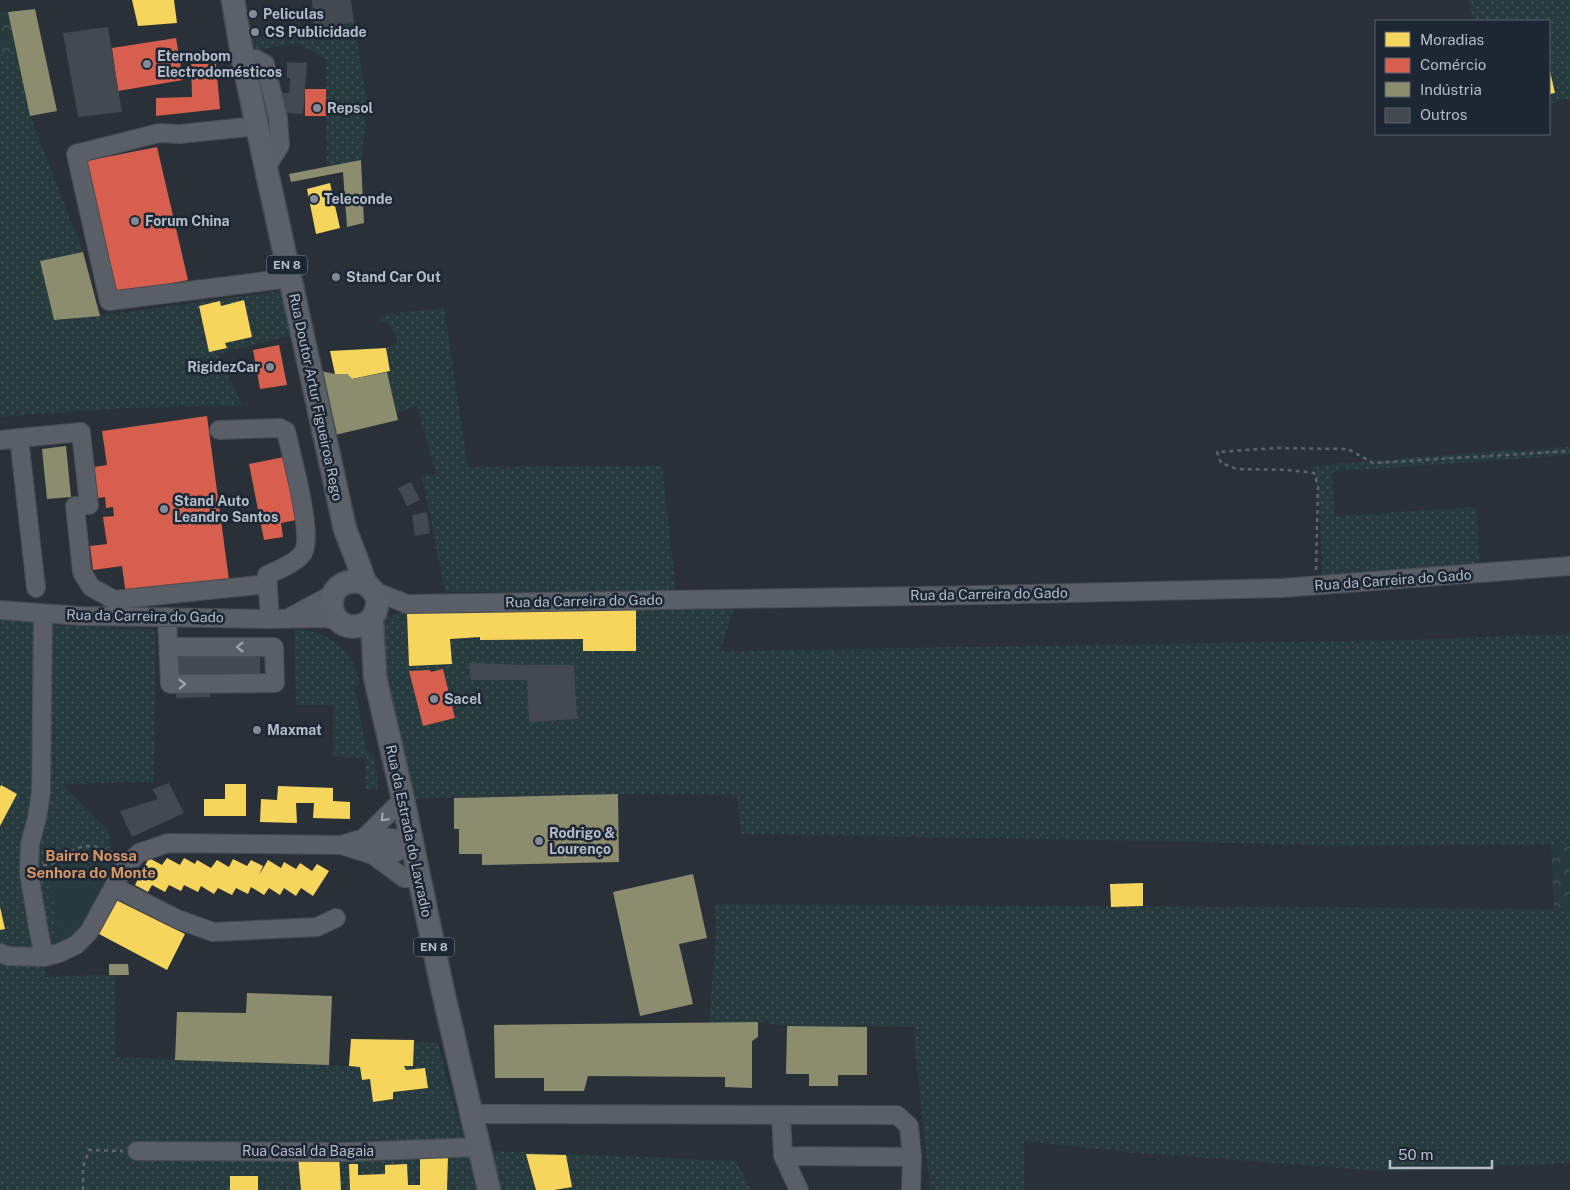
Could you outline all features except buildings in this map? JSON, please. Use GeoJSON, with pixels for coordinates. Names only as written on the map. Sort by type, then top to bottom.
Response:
{"type":"FeatureCollection","features":[{"type":"Feature","properties":{"kind":"main road","name":"Rua Doutor Artur Figueiroa Rego"},"geometry":{"type":"LineString","coordinates":[[233,0],[266,168],[345,529],[377,604],[373,617]]}},
{"type":"Feature","properties":{"kind":"main road","name":"Rua Doutor Artur Figueiroa Rego"},"geometry":{"type":"LineString","coordinates":[[342,623],[334,616],[331,602],[338,589],[345,529]]}},
{"type":"Feature","properties":{"kind":"main road"},"geometry":{"type":"LineString","coordinates":[[338,589],[356,581],[370,588]]}},
{"type":"Feature","properties":{"kind":"main road"},"geometry":{"type":"LineString","coordinates":[[342,623],[352,627],[359,626],[366,624],[373,617]]}},
{"type":"Feature","properties":{"kind":"main road","name":"Rua da Estrada do Lavradio"},"geometry":{"type":"LineString","coordinates":[[373,617],[375,677],[489,1190]]}},
{"type":"Feature","properties":{"kind":"main road","name":"Rua da Estrada do Lavradio"},"geometry":{"type":"LineString","coordinates":[[342,623],[375,677]]}},
{"type":"Feature","properties":{"kind":"street"},"geometry":{"type":"LineString","coordinates":[[244,60],[256,60],[266,64],[278,118],[280,145],[266,168]]}},
{"type":"Feature","properties":{"kind":"street"},"geometry":{"type":"LineString","coordinates":[[258,126],[180,134],[159,133],[76,154],[110,301],[290,278]]}},
{"type":"Feature","properties":{"kind":"street"},"geometry":{"type":"LineString","coordinates":[[219,430],[280,428],[286,431],[306,523],[306,544],[303,553],[287,566],[267,575],[270,619]]}},
{"type":"Feature","properties":{"kind":"street"},"geometry":{"type":"LineString","coordinates":[[0,440],[81,432],[89,505],[75,506],[82,572],[92,587],[114,600],[268,584]]}},
{"type":"Feature","properties":{"kind":"street"},"geometry":{"type":"LineString","coordinates":[[19,438],[36,588]]}},
{"type":"Feature","properties":{"kind":"street","name":"Rua da Carreira do Gado"},"geometry":{"type":"LineString","coordinates":[[407,604],[1282,588],[1570,566]]}},
{"type":"Feature","properties":{"kind":"street"},"geometry":{"type":"LineString","coordinates":[[370,588],[407,604]]}},
{"type":"Feature","properties":{"kind":"street"},"geometry":{"type":"LineString","coordinates":[[289,618],[338,589]]}},
{"type":"Feature","properties":{"kind":"street"},"geometry":{"type":"LineString","coordinates":[[373,617],[407,604]]}},
{"type":"Feature","properties":{"kind":"street","name":"Rua da Carreira do Gado"},"geometry":{"type":"LineString","coordinates":[[0,610],[81,616],[323,618],[342,623]]}},
{"type":"Feature","properties":{"kind":"street"},"geometry":{"type":"LineString","coordinates":[[43,614],[41,792],[30,844],[30,873],[44,957]]}},
{"type":"Feature","properties":{"kind":"street"},"geometry":{"type":"LineString","coordinates":[[167,617],[170,647],[170,684],[275,683],[274,647],[170,647]]}},
{"type":"Feature","properties":{"kind":"street"},"geometry":{"type":"LineString","coordinates":[[364,838],[403,799]]}},
{"type":"Feature","properties":{"kind":"street"},"geometry":{"type":"LineString","coordinates":[[341,845],[364,838],[394,838],[413,845]]}},
{"type":"Feature","properties":{"kind":"street"},"geometry":{"type":"LineString","coordinates":[[0,953],[8,956],[44,957],[59,953],[76,945],[89,932],[126,866],[139,853],[168,843],[341,845],[373,855],[404,878],[419,879]]}},
{"type":"Feature","properties":{"kind":"street"},"geometry":{"type":"LineString","coordinates":[[373,855],[394,853],[413,845]]}},
{"type":"Feature","properties":{"kind":"street"},"geometry":{"type":"LineString","coordinates":[[114,887],[177,919],[213,932],[316,927],[336,918]]}},
{"type":"Feature","properties":{"kind":"street"},"geometry":{"type":"LineString","coordinates":[[472,1114],[897,1115],[909,1126],[912,1157],[911,1190]]}},
{"type":"Feature","properties":{"kind":"street"},"geometry":{"type":"LineString","coordinates":[[782,1116],[784,1156],[799,1190]]}},
{"type":"Feature","properties":{"kind":"street","name":"Rua Casal da Bagaia"},"geometry":{"type":"LineString","coordinates":[[136,1151],[349,1152],[479,1147]]}},
{"type":"Feature","properties":{"kind":"street"},"geometry":{"type":"LineString","coordinates":[[784,1156],[912,1157]]}},
{"type":"Feature","properties":{"kind":"path"},"geometry":{"type":"LineString","coordinates":[[1313,586],[1317,566],[1318,487],[1314,473],[1288,470],[1236,469],[1221,463],[1217,452],[1276,448],[1348,449],[1373,463],[1570,451]]}},
{"type":"Feature","properties":{"kind":"path"},"geometry":{"type":"LineString","coordinates":[[46,864],[58,862],[70,852],[82,846],[99,847]]}},
{"type":"Feature","properties":{"kind":"path"},"geometry":{"type":"LineString","coordinates":[[83,1190],[83,1167],[88,1150],[136,1151]]}},
{"type":"Feature","properties":{"kind":"green space"},"geometry":{"type":"Polygon","coordinates":[[[1467,0],[1570,0],[1570,98],[1550,104],[1550,20],[1475,20],[1467,0]]]}},
{"type":"Feature","properties":{"kind":"green space"},"geometry":{"type":"Polygon","coordinates":[[[0,12],[8,12],[16,50],[0,53],[0,12]]]}},
{"type":"Feature","properties":{"kind":"green space"},"geometry":{"type":"Polygon","coordinates":[[[354,22],[367,104],[361,162],[327,168],[326,61],[297,43],[254,51],[253,38],[354,22]]]}},
{"type":"Feature","properties":{"kind":"green space"},"geometry":{"type":"Polygon","coordinates":[[[16,50],[30,116],[83,252],[40,261],[54,320],[281,291],[292,335],[218,354],[243,406],[124,408],[0,417],[0,53],[16,50]]]}},
{"type":"Feature","properties":{"kind":"green space"},"geometry":{"type":"Polygon","coordinates":[[[444,308],[468,467],[662,466],[676,593],[445,592],[422,477],[436,474],[417,406],[397,413],[387,372],[390,371],[386,348],[395,344],[397,338],[389,326],[380,321],[380,315],[444,308]]]}},
{"type":"Feature","properties":{"kind":"green space"},"geometry":{"type":"Polygon","coordinates":[[[1570,447],[1570,455],[1332,472],[1334,516],[1476,507],[1480,573],[1323,585],[1318,487],[1311,466],[1570,447]]]}},
{"type":"Feature","properties":{"kind":"green space"},"geometry":{"type":"Polygon","coordinates":[[[736,602],[720,651],[1403,640],[1570,634],[1570,844],[1338,846],[741,834],[737,795],[618,794],[429,798],[408,801],[387,702],[380,628],[384,620],[389,616],[404,611],[407,613],[409,666],[451,664],[450,639],[480,637],[480,640],[583,639],[584,651],[635,651],[636,608],[642,610],[736,602]]]}},
{"type":"Feature","properties":{"kind":"green space"},"geometry":{"type":"Polygon","coordinates":[[[0,617],[67,626],[155,629],[154,782],[62,784],[109,831],[114,887],[44,957],[45,977],[116,974],[115,1057],[348,1066],[351,1039],[438,1043],[476,1190],[0,1190],[0,617]]]}},
{"type":"Feature","properties":{"kind":"green space"},"geometry":{"type":"Polygon","coordinates":[[[294,629],[318,633],[328,638],[345,651],[351,660],[359,682],[355,689],[366,749],[374,755],[378,782],[377,790],[365,789],[365,759],[333,756],[333,705],[296,705],[294,629]]]}},
{"type":"Feature","properties":{"kind":"green space"},"geometry":{"type":"Polygon","coordinates":[[[1551,844],[1570,844],[1570,909],[1554,910],[1551,844]]]}},
{"type":"Feature","properties":{"kind":"green space"},"geometry":{"type":"Polygon","coordinates":[[[86,850],[106,853],[118,862],[79,934],[52,950],[46,942],[58,939],[49,867],[60,864],[86,850]]]}},
{"type":"Feature","properties":{"kind":"green space"},"geometry":{"type":"Polygon","coordinates":[[[715,904],[1570,909],[1570,1163],[1382,1171],[1126,1152],[1024,1141],[1024,1190],[930,1190],[913,1027],[787,1026],[758,1022],[709,1022],[716,932],[715,904]]]}},
{"type":"Feature","properties":{"kind":"green space"},"geometry":{"type":"Polygon","coordinates":[[[493,1151],[736,1161],[751,1190],[501,1190],[493,1151]]]}},
{"type":"Feature","properties":{"kind":"place","name":"Peliculas"},"geometry":{"type":"Point","coordinates":[253,14]}},
{"type":"Feature","properties":{"kind":"place","name":"CS Publicidade"},"geometry":{"type":"Point","coordinates":[255,32]}},
{"type":"Feature","properties":{"kind":"place","name":"Eternobom Electrodomésticos"},"geometry":{"type":"Point","coordinates":[147,64]}},
{"type":"Feature","properties":{"kind":"place","name":"Repsol"},"geometry":{"type":"Point","coordinates":[317,108]}},
{"type":"Feature","properties":{"kind":"place","name":"Teleconde"},"geometry":{"type":"Point","coordinates":[314,199]}},
{"type":"Feature","properties":{"kind":"place","name":"Forum China"},"geometry":{"type":"Point","coordinates":[135,221]}},
{"type":"Feature","properties":{"kind":"place","name":"Stand Car Out"},"geometry":{"type":"Point","coordinates":[336,277]}},
{"type":"Feature","properties":{"kind":"place","name":"RigidezCar"},"geometry":{"type":"Point","coordinates":[270,367]}},
{"type":"Feature","properties":{"kind":"place","name":"Stand Auto Leandro Santos"},"geometry":{"type":"Point","coordinates":[164,509]}},
{"type":"Feature","properties":{"kind":"place","name":"Sacel"},"geometry":{"type":"Point","coordinates":[434,699]}},
{"type":"Feature","properties":{"kind":"place","name":"Maxmat"},"geometry":{"type":"Point","coordinates":[257,730]}},
{"type":"Feature","properties":{"kind":"place","name":"Rodrigo & Lourenço"},"geometry":{"type":"Point","coordinates":[539,841]}},
{"type":"Feature","properties":{"kind":"district","name":"Bairro Nossa Senhora do Monte"},"geometry":{"type":"Point","coordinates":[91,864]}}]}
